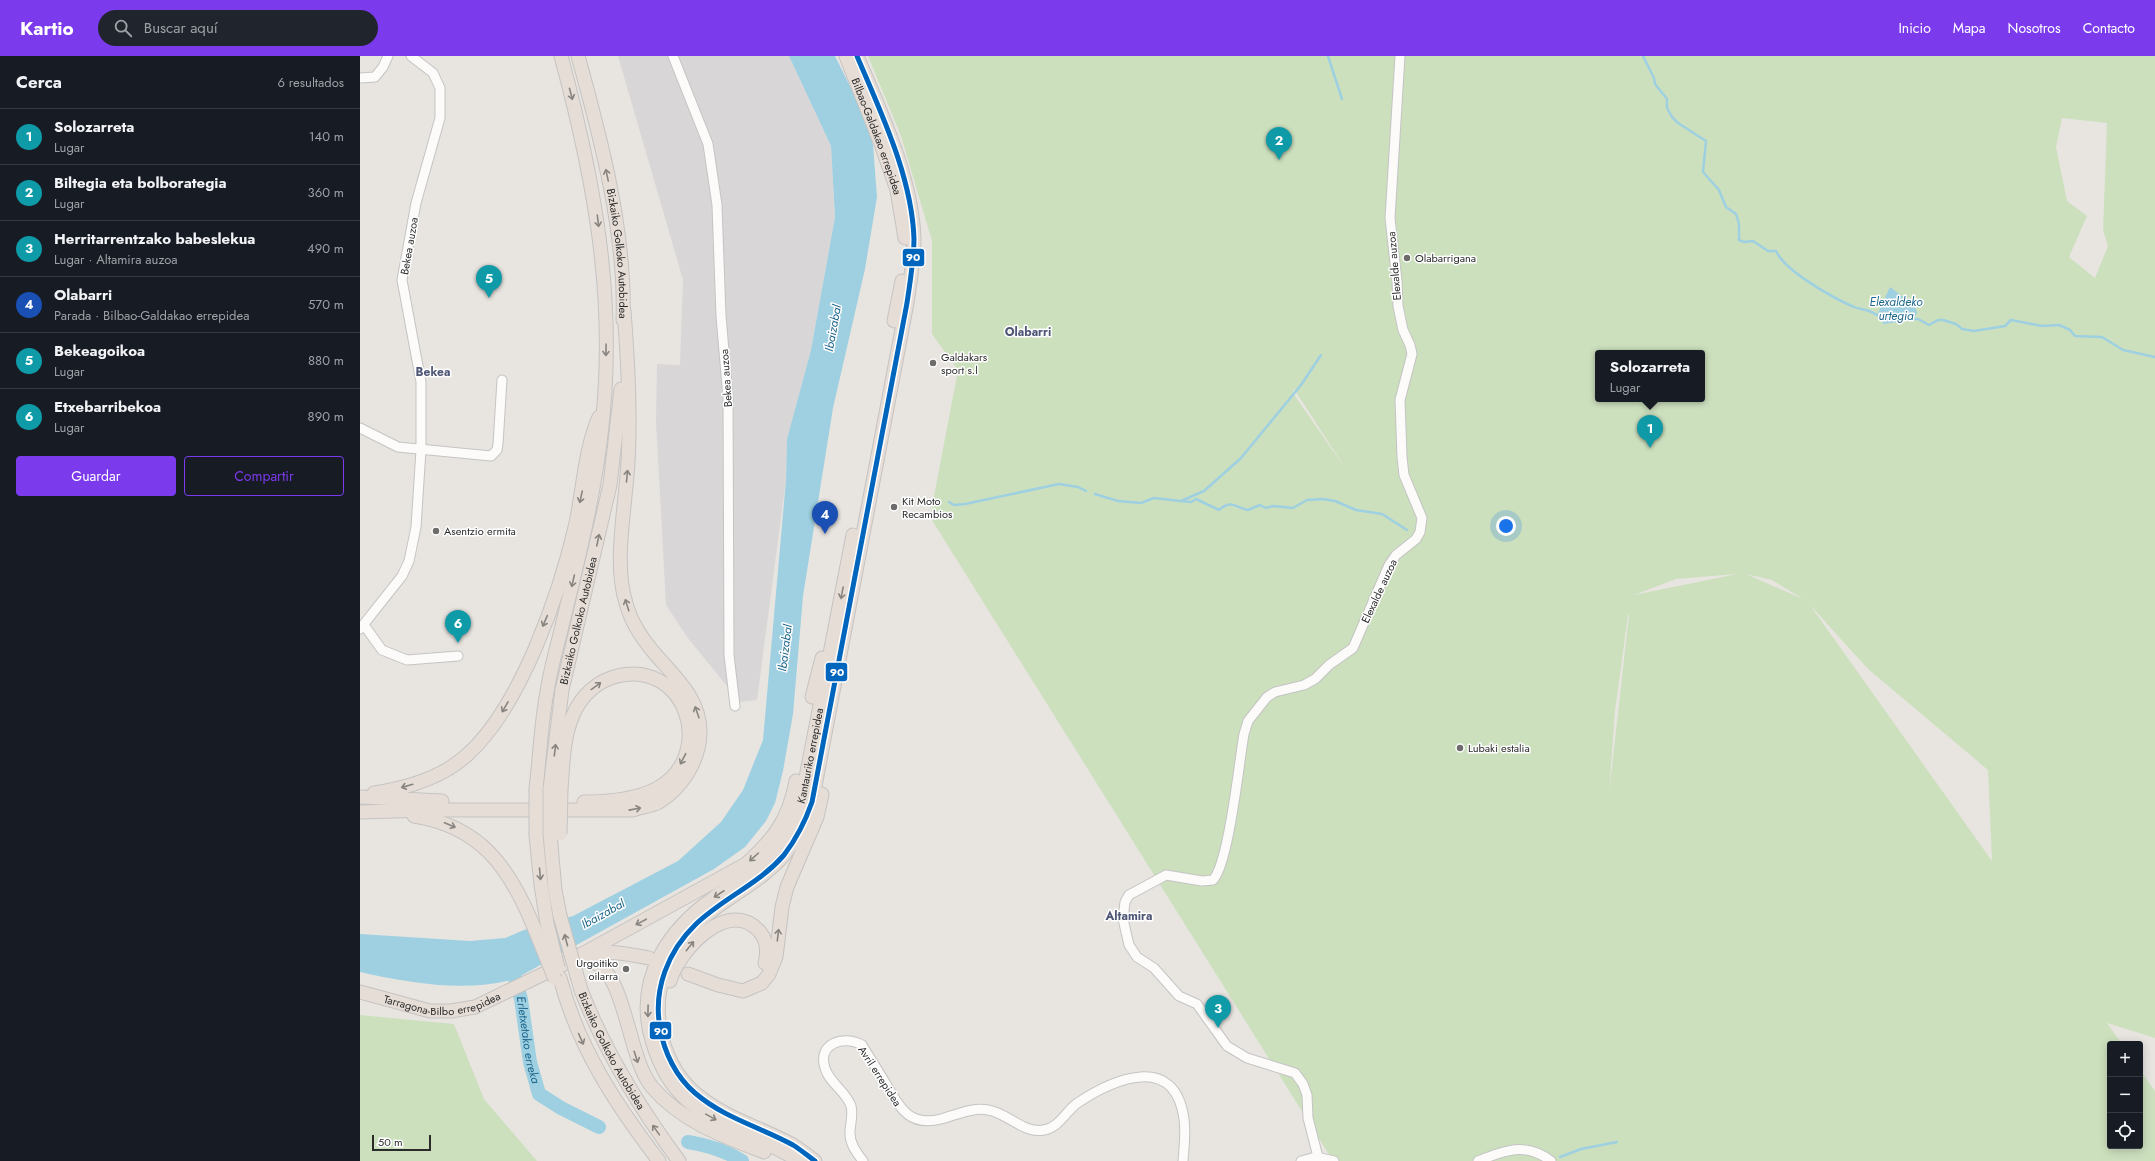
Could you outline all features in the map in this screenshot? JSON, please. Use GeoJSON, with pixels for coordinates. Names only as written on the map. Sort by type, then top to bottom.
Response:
{"type":"FeatureCollection","features":[{"type":"Feature","properties":{"kind":"highway","name":"Bizkaiko Golkoko Autobidea"},"geometry":{"type":"LineString","coordinates":[[561,56],[579,123],[593,191],[604,271],[606,326],[604,405],[594,482],[547,692],[536,788],[536,835],[541,885],[547,923],[558,978],[567,1003],[587,1051],[606,1086],[659,1161]]}},
{"type":"Feature","properties":{"kind":"highway","name":"Bizkaiko Golkoko Autobidea"},"geometry":{"type":"LineString","coordinates":[[578,56],[596,122],[612,199],[621,268],[624,311],[620,406],[610,485],[562,690],[555,789],[555,890],[560,916],[581,990],[596,1028],[625,1083],[679,1161]]}},
{"type":"Feature","properties":{"kind":"highway","name":"Bilbao-Galdakao errepidea"},"geometry":{"type":"LineString","coordinates":[[846,56],[897,190],[905,234],[904,264],[900,288],[846,573]]}},
{"type":"Feature","properties":{"kind":"highway","name":"Kantauriko errepidea"},"geometry":{"type":"LineString","coordinates":[[815,1161],[793,1145],[730,1116],[709,1104],[694,1092],[681,1078],[665,1049],[658,1019],[658,1002],[666,967],[676,948],[696,924],[758,879],[783,855],[798,835],[812,802],[907,303],[914,250],[912,219],[903,174],[857,56]]}},
{"type":"Feature","properties":{"kind":"highway"},"geometry":{"type":"LineString","coordinates":[[360,812],[430,810],[633,810],[659,802],[678,786],[690,770],[698,750],[700,735],[699,717],[690,696],[638,632],[626,603],[620,572],[628,462],[630,380],[624,311]]}},
{"type":"Feature","properties":{"kind":"highway"},"geometry":{"type":"LineString","coordinates":[[360,796],[408,786],[445,770],[467,755],[476,746],[504,709],[524,672],[551,609],[575,525],[592,432],[604,405]]}},
{"type":"Feature","properties":{"kind":"highway","name":"Kantauriko errepidea"},"geometry":{"type":"LineString","coordinates":[[799,1161],[786,1152],[755,1140],[704,1113],[685,1098],[671,1083],[659,1061],[648,1022],[648,1002],[655,963],[668,942],[688,917],[714,897],[752,872],[776,850],[790,829],[802,798],[846,573]]}},
{"type":"Feature","properties":{"kind":"highway"},"geometry":{"type":"LineString","coordinates":[[564,964],[746,864],[768,844],[780,828],[793,796],[816,675],[838,613]]}},
{"type":"Feature","properties":{"kind":"highway"},"geometry":{"type":"LineString","coordinates":[[360,796],[412,801],[570,803],[628,799],[659,787],[678,769],[688,749],[689,721],[684,707],[676,693],[663,683],[637,674],[612,677],[589,691],[579,703],[573,716],[566,739],[555,789]]}},
{"type":"Feature","properties":{"kind":"highway"},"geometry":{"type":"LineString","coordinates":[[688,974],[721,986],[743,991],[762,983],[774,964],[787,887],[816,817],[822,794],[830,707]]}},
{"type":"Feature","properties":{"kind":"highway"},"geometry":{"type":"LineString","coordinates":[[385,812],[441,821],[470,836],[493,856],[511,879],[558,978]]}},
{"type":"Feature","properties":{"kind":"highway"},"geometry":{"type":"LineString","coordinates":[[665,1049],[664,1020],[668,987],[672,973],[695,940],[724,922],[736,920],[747,922],[753,925],[764,937],[768,948],[765,965],[753,980],[743,985],[721,986]]}},
{"type":"Feature","properties":{"kind":"highway"},"geometry":{"type":"LineString","coordinates":[[564,964],[603,952],[618,952],[649,958],[610,939]]}},
{"type":"Feature","properties":{"kind":"highway"},"geometry":{"type":"LineString","coordinates":[[564,964],[591,962],[602,967],[612,978],[621,999],[638,1063],[650,1085],[671,1106],[685,1117],[700,1125],[785,1161]]}},
{"type":"Feature","properties":{"kind":"highway","name":"Tarragona-Bilbo errepidea"},"geometry":{"type":"LineString","coordinates":[[360,992],[418,1009],[441,1012],[475,1008],[564,964]]}},
{"type":"Feature","properties":{"kind":"street"},"geometry":{"type":"LineString","coordinates":[[360,78],[375,77],[383,67],[388,56]]}},
{"type":"Feature","properties":{"kind":"street","name":"Bekea auzoa"},"geometry":{"type":"LineString","coordinates":[[362,626],[402,576],[410,561],[416,527],[421,450],[421,382],[402,280],[416,203],[440,118],[440,88],[433,73],[411,56]]}},
{"type":"Feature","properties":{"kind":"street","name":"Bekea auzoa"},"geometry":{"type":"LineString","coordinates":[[673,56],[708,144],[717,205],[728,398],[729,655],[735,706]]}},
{"type":"Feature","properties":{"kind":"street","name":"Elexalde auzoa"},"geometry":{"type":"LineString","coordinates":[[1318,1158],[1317,1147],[1308,1118],[1307,1095],[1303,1084],[1295,1073],[1247,1058],[1227,1046],[1198,1004],[1179,996],[1154,968],[1137,957],[1129,945],[1123,919],[1125,902],[1129,895],[1166,875],[1202,882],[1213,880],[1223,856],[1244,734],[1248,721],[1267,697],[1275,692],[1304,685],[1315,679],[1329,665],[1353,648],[1389,565],[1396,554],[1416,538],[1420,532],[1422,518],[1404,475],[1402,457],[1400,400],[1412,354],[1410,345],[1403,330],[1398,306],[1397,280],[1390,218],[1400,56]]}},
{"type":"Feature","properties":{"kind":"street"},"geometry":{"type":"LineString","coordinates":[[360,428],[398,447],[491,456],[497,450],[498,444],[502,380]]}},
{"type":"Feature","properties":{"kind":"street"},"geometry":{"type":"LineString","coordinates":[[362,626],[382,650],[407,660],[458,656]]}},
{"type":"Feature","properties":{"kind":"street","name":"Avril errepidea"},"geometry":{"type":"LineString","coordinates":[[863,1161],[851,1142],[851,1106],[844,1094],[827,1073],[824,1065],[826,1054],[831,1045],[842,1040],[852,1040],[862,1045],[900,1108],[912,1117],[923,1121],[932,1121],[972,1110],[987,1110],[999,1113],[1030,1130],[1042,1130],[1054,1126],[1074,1106],[1108,1087],[1142,1076],[1159,1078],[1172,1087],[1182,1106],[1185,1128],[1183,1161]]}},
{"type":"Feature","properties":{"kind":"street"},"geometry":{"type":"LineString","coordinates":[[1478,1161],[1515,1149],[1532,1151],[1551,1161]]}},
{"type":"Feature","properties":{"kind":"street"},"geometry":{"type":"LineString","coordinates":[[1301,1161],[1318,1158],[1334,1161]]}},
{"type":"Feature","properties":{"kind":"shaded area"},"geometry":{"type":"Polygon","coordinates":[[[618,56],[789,56],[831,146],[835,217],[811,350],[787,439],[786,480],[757,700],[740,702],[687,637],[666,605],[656,422],[657,364],[680,365],[683,280],[618,56]]]}},
{"type":"Feature","properties":{"kind":"green space"},"geometry":{"type":"Polygon","coordinates":[[[868,56],[1640,56],[1641,58],[1641,56],[2155,56],[2155,1038],[2107,1023],[2120,1041],[2107,1041],[2107,1149],[2143,1149],[2143,1074],[2155,1091],[2155,1161],[1333,1161],[930,517],[958,370],[932,334],[932,241],[901,136],[868,56]],[[2062,118],[2056,147],[2067,201],[2087,216],[2069,257],[2095,278],[2108,246],[2103,230],[2107,123],[2062,118]],[[1294,389],[1293,393],[1347,471],[1294,389]],[[1737,574],[1676,579],[1634,595],[1737,574]],[[1746,574],[1803,599],[1772,580],[1746,574]],[[1810,605],[1992,861],[1988,770],[1868,669],[1810,605]],[[1629,615],[1615,711],[1609,793],[1629,615]]]}},
{"type":"Feature","properties":{"kind":"green space"},"geometry":{"type":"Polygon","coordinates":[[[360,1015],[454,1024],[484,1099],[537,1161],[360,1161],[360,1015]]]}},
{"type":"Feature","properties":{"kind":"water","name":"Ibaizabal"},"geometry":{"type":"Polygon","coordinates":[[[789,56],[835,56],[864,114],[873,145],[877,197],[865,269],[833,408],[803,596],[793,714],[783,771],[775,803],[766,821],[745,847],[714,869],[515,979],[497,983],[458,986],[418,983],[360,972],[360,934],[470,941],[505,938],[524,930],[573,916],[678,861],[721,822],[743,790],[763,740],[786,480],[787,439],[811,350],[835,217],[831,146],[789,56]]]}},
{"type":"Feature","properties":{"kind":"water","name":"Elexaldeko urtegia"},"geometry":{"type":"Polygon","coordinates":[[[1890,287],[1915,306],[1917,313],[1913,320],[1883,324],[1878,313],[1890,287]]]}},
{"type":"Feature","properties":{"kind":"waterway"},"geometry":{"type":"LineString","coordinates":[[1328,56],[1342,99]]}},
{"type":"Feature","properties":{"kind":"waterway"},"geometry":{"type":"LineString","coordinates":[[1643,56],[1654,78],[1655,84],[1667,99],[1667,108],[1672,117],[1678,123],[1706,141],[1703,172],[1719,190],[1726,207],[1736,214],[1739,224],[1739,240],[1744,242],[1753,241],[1768,251],[1776,251],[1789,267],[1822,291],[1854,307],[1867,310],[1883,317]]}},
{"type":"Feature","properties":{"kind":"waterway"},"geometry":{"type":"LineString","coordinates":[[1911,319],[1918,319],[1929,325],[1938,320],[1943,320],[1956,324],[1962,329],[1974,331],[2005,326],[2011,320],[2042,326],[2059,325],[2070,330],[2075,336],[2102,337],[2123,350],[2155,357]]}},
{"type":"Feature","properties":{"kind":"waterway"},"geometry":{"type":"LineString","coordinates":[[1181,501],[1204,491],[1241,458],[1301,385],[1321,355]]}},
{"type":"Feature","properties":{"kind":"waterway"},"geometry":{"type":"LineString","coordinates":[[949,502],[954,505],[965,504],[1059,484],[1078,487],[1086,491]]}},
{"type":"Feature","properties":{"kind":"waterway"},"geometry":{"type":"LineString","coordinates":[[1095,494],[1118,501],[1141,503],[1154,498],[1191,502],[1196,499],[1219,510],[1230,504],[1248,510],[1260,505],[1266,508],[1273,506],[1293,508],[1307,500],[1323,499],[1335,501],[1356,510],[1382,514],[1407,530]]}},
{"type":"Feature","properties":{"kind":"waterway","name":"Erletxetako erreka"},"geometry":{"type":"LineString","coordinates":[[511,965],[521,999],[530,1062],[539,1094],[561,1108],[599,1127]]}},
{"type":"Feature","properties":{"kind":"waterway","name":"Erletxetako erreka"},"geometry":{"type":"LineString","coordinates":[[688,1142],[716,1149],[742,1161]]}},
{"type":"Feature","properties":{"kind":"waterway"},"geometry":{"type":"LineString","coordinates":[[1560,1157],[1581,1149],[1617,1142]]}},
{"type":"Feature","properties":{"kind":"transit line","name":"90"},"geometry":{"type":"LineString","coordinates":[[815,1161],[793,1145],[730,1116],[706,1102],[688,1087],[672,1064],[664,1046],[658,1013],[661,985],[670,958],[686,935],[696,924],[718,906],[764,874],[784,855],[800,830],[812,802],[907,303],[914,247],[912,216],[908,192],[894,146],[857,56]]}},
{"type":"Feature","properties":{"kind":"place","name":"Biltegia eta bolborategia"},"geometry":{"type":"Point","coordinates":[1279,160]}},
{"type":"Feature","properties":{"kind":"place","name":"Olabarrigana"},"geometry":{"type":"Point","coordinates":[1407,258]}},
{"type":"Feature","properties":{"kind":"place","name":"Bekeagoikoa"},"geometry":{"type":"Point","coordinates":[489,298]}},
{"type":"Feature","properties":{"kind":"place","name":"Galdakars sport s.l"},"geometry":{"type":"Point","coordinates":[933,363]}},
{"type":"Feature","properties":{"kind":"place","name":"Solozarreta"},"geometry":{"type":"Point","coordinates":[1650,448]}},
{"type":"Feature","properties":{"kind":"place","name":"Kit Moto Recambios"},"geometry":{"type":"Point","coordinates":[894,507]}},
{"type":"Feature","properties":{"kind":"place","name":"Asentzio ermita"},"geometry":{"type":"Point","coordinates":[436,531]}},
{"type":"Feature","properties":{"kind":"place","name":"Olabarri"},"geometry":{"type":"Point","coordinates":[825,534]}},
{"type":"Feature","properties":{"kind":"place","name":"Etxebarribekoa"},"geometry":{"type":"Point","coordinates":[458,643]}},
{"type":"Feature","properties":{"kind":"place","name":"Lubaki estalia"},"geometry":{"type":"Point","coordinates":[1460,748]}},
{"type":"Feature","properties":{"kind":"place","name":"Urgoitiko oilarra"},"geometry":{"type":"Point","coordinates":[626,969]}},
{"type":"Feature","properties":{"kind":"place","name":"Herritarrentzako babeslekua"},"geometry":{"type":"Point","coordinates":[1218,1028]}},
{"type":"Feature","properties":{"kind":"district","name":"Olabarri"},"geometry":{"type":"Point","coordinates":[1028,332]}},
{"type":"Feature","properties":{"kind":"district","name":"Bekea"},"geometry":{"type":"Point","coordinates":[433,372]}},
{"type":"Feature","properties":{"kind":"district","name":"Altamira"},"geometry":{"type":"Point","coordinates":[1129,916]}}]}
